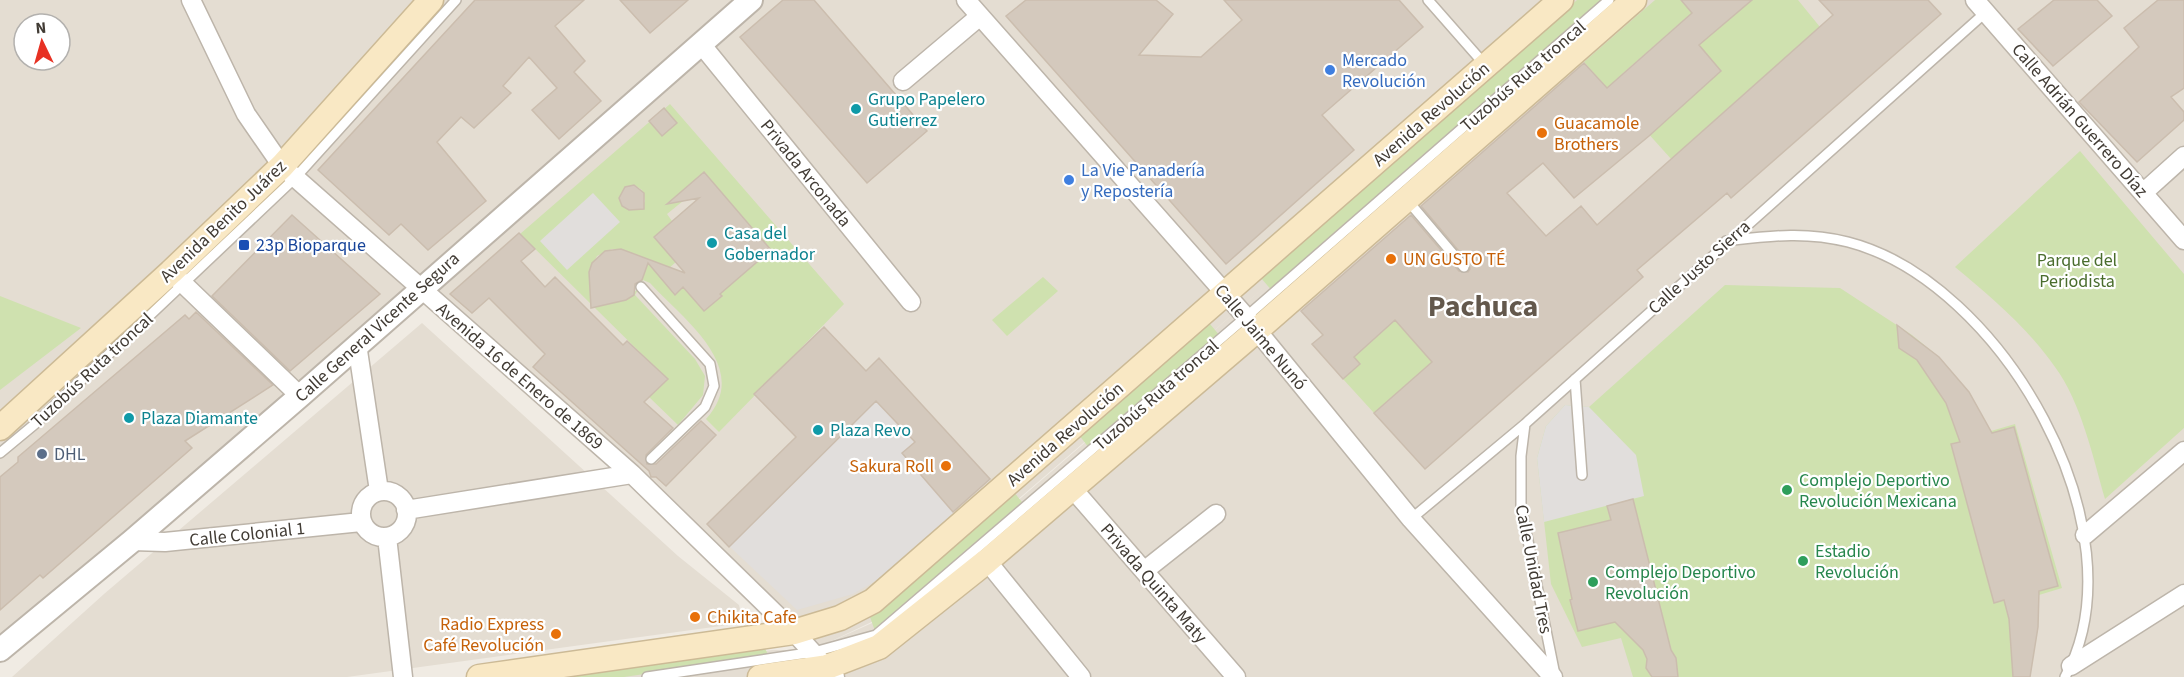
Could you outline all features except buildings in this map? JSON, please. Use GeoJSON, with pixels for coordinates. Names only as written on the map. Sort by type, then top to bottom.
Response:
{"type":"FeatureCollection","features":[{"type":"Feature","properties":{"kind":"main road","name":"Avenida Benito Juárez"},"geometry":{"type":"LineString","coordinates":[[0,428],[177,278],[288,172],[431,0]]}},
{"type":"Feature","properties":{"kind":"main road","name":"Avenida Revolución"},"geometry":{"type":"LineString","coordinates":[[479,677],[794,632],[840,618],[873,601],[1561,0]]}},
{"type":"Feature","properties":{"kind":"main road"},"geometry":{"type":"LineString","coordinates":[[760,677],[825,665],[879,647],[987,561],[1072,488],[1251,324],[1407,200],[1634,0]]}},
{"type":"Feature","properties":{"kind":"street","name":"Avenida 16 de Enero de 1869"},"geometry":{"type":"LineString","coordinates":[[191,0],[246,114],[288,172],[420,288],[638,470],[825,665]]}},
{"type":"Feature","properties":{"kind":"street","name":"Calle General Vicente Segura"},"geometry":{"type":"LineString","coordinates":[[0,650],[132,541],[300,396],[420,288],[751,0]]}},
{"type":"Feature","properties":{"kind":"street","name":"Calle Jaime Nunó"},"geometry":{"type":"LineString","coordinates":[[966,0],[1251,324],[1411,519],[1554,677]]}},
{"type":"Feature","properties":{"kind":"street","name":"Calle Adrián Guerrero Díaz"},"geometry":{"type":"LineString","coordinates":[[1980,6],[2184,240]]}},
{"type":"Feature","properties":{"kind":"street"},"geometry":{"type":"LineString","coordinates":[[903,81],[980,16]]}},
{"type":"Feature","properties":{"kind":"street","name":"Privada Arconada"},"geometry":{"type":"LineString","coordinates":[[701,44],[911,302]]}},
{"type":"Feature","properties":{"kind":"street"},"geometry":{"type":"LineString","coordinates":[[2144,192],[2184,156]]}},
{"type":"Feature","properties":{"kind":"street"},"geometry":{"type":"LineString","coordinates":[[177,278],[300,396]]}},
{"type":"Feature","properties":{"kind":"street"},"geometry":{"type":"LineString","coordinates":[[357,344],[379,491]]}},
{"type":"Feature","properties":{"kind":"street"},"geometry":{"type":"LineString","coordinates":[[2085,535],[2184,451]]}},
{"type":"Feature","properties":{"kind":"street"},"geometry":{"type":"LineString","coordinates":[[406,510],[638,470]]}},
{"type":"Feature","properties":{"kind":"street","name":"Privada Quinta Maty"},"geometry":{"type":"LineString","coordinates":[[1072,488],[1236,677]]}},
{"type":"Feature","properties":{"kind":"street"},"geometry":{"type":"LineString","coordinates":[[379,491],[387,491],[399,497],[406,510],[407,517],[401,530],[387,537],[371,534],[361,522],[362,506],[366,499],[379,491]]}},
{"type":"Feature","properties":{"kind":"street"},"geometry":{"type":"LineString","coordinates":[[1144,572],[1216,514]]}},
{"type":"Feature","properties":{"kind":"street","name":"Calle Colonial 1"},"geometry":{"type":"LineString","coordinates":[[132,541],[173,542],[361,522]]}},
{"type":"Feature","properties":{"kind":"street"},"geometry":{"type":"LineString","coordinates":[[387,537],[403,677]]}},
{"type":"Feature","properties":{"kind":"street"},"geometry":{"type":"LineString","coordinates":[[987,561],[1081,677]]}},
{"type":"Feature","properties":{"kind":"street"},"geometry":{"type":"LineString","coordinates":[[2068,671],[2184,594]]}},
{"type":"Feature","properties":{"kind":"lane"},"geometry":{"type":"LineString","coordinates":[[288,172],[456,0]]}},
{"type":"Feature","properties":{"kind":"lane"},"geometry":{"type":"LineString","coordinates":[[1428,0],[1486,66]]}},
{"type":"Feature","properties":{"kind":"lane","name":"Tuzobús Ruta troncal"},"geometry":{"type":"LineString","coordinates":[[647,677],[825,665],[876,635],[1251,324],[1609,0]]}},
{"type":"Feature","properties":{"kind":"lane","name":"Calle Justo Sierra"},"geometry":{"type":"LineString","coordinates":[[1411,519],[1575,379],[1980,6]]}},
{"type":"Feature","properties":{"kind":"lane"},"geometry":{"type":"LineString","coordinates":[[1407,200],[1464,267]]}},
{"type":"Feature","properties":{"kind":"lane"},"geometry":{"type":"LineString","coordinates":[[1726,241],[1787,233],[1849,243],[1892,260],[1936,285],[1988,336],[2034,400],[2073,483],[2085,535],[2086,618],[2068,671]]}},
{"type":"Feature","properties":{"kind":"lane","name":"Tuzobús Ruta troncal"},"geometry":{"type":"LineString","coordinates":[[0,453],[35,424],[177,278]]}},
{"type":"Feature","properties":{"kind":"lane"},"geometry":{"type":"LineString","coordinates":[[641,287],[710,364],[714,386],[705,407],[651,459]]}},
{"type":"Feature","properties":{"kind":"lane"},"geometry":{"type":"LineString","coordinates":[[1575,379],[1582,475]]}},
{"type":"Feature","properties":{"kind":"lane","name":"Calle Unidad Tres"},"geometry":{"type":"LineString","coordinates":[[1525,424],[1521,456],[1521,506],[1554,677]]}},
{"type":"Feature","properties":{"kind":"shaded area"},"geometry":{"type":"Polygon","coordinates":[[[0,0],[754,0],[0,655],[0,442],[46,396],[0,439],[0,0]]]}},
{"type":"Feature","properties":{"kind":"shaded area"},"geometry":{"type":"Polygon","coordinates":[[[760,0],[2184,0],[2184,677],[584,677],[772,650],[812,650],[429,293],[760,0]],[[1305,252],[880,618],[821,646],[881,619],[1305,252]]]}},
{"type":"Feature","properties":{"kind":"shaded area"},"geometry":{"type":"Polygon","coordinates":[[[593,193],[620,222],[567,270],[540,241],[593,193]]]}},
{"type":"Feature","properties":{"kind":"shaded area"},"geometry":{"type":"Polygon","coordinates":[[[422,323],[678,556],[739,605],[743,623],[347,677],[12,677],[104,594],[422,323]]]}},
{"type":"Feature","properties":{"kind":"shaded area"},"geometry":{"type":"Polygon","coordinates":[[[876,401],[915,441],[902,453],[954,513],[884,576],[853,594],[797,610],[728,545],[876,401]]]}},
{"type":"Feature","properties":{"kind":"shaded area"},"geometry":{"type":"Polygon","coordinates":[[[1565,405],[1589,407],[1636,455],[1644,496],[1544,522],[1537,458],[1546,426],[1565,405]]]}},
{"type":"Feature","properties":{"kind":"green space"},"geometry":{"type":"Polygon","coordinates":[[[1577,0],[1605,0],[1273,292],[1261,278],[1577,0]]]}},
{"type":"Feature","properties":{"kind":"green space"},"geometry":{"type":"Polygon","coordinates":[[[1655,0],[1681,0],[1711,35],[1741,9],[1734,0],[1798,0],[1820,27],[1672,160],[1584,62],[1655,0]],[[1679,24],[1621,75],[1662,122],[1721,71],[1679,24]]]}},
{"type":"Feature","properties":{"kind":"green space"},"geometry":{"type":"Polygon","coordinates":[[[670,104],[844,304],[719,432],[706,419],[718,400],[722,381],[718,363],[708,345],[695,328],[650,283],[643,280],[639,287],[642,272],[621,249],[612,249],[597,256],[589,272],[626,300],[638,288],[635,295],[695,359],[705,376],[703,395],[678,425],[649,397],[667,379],[520,234],[670,104]],[[677,123],[651,124],[662,136],[677,123]],[[704,172],[682,191],[688,197],[667,214],[672,221],[654,237],[676,262],[660,276],[675,294],[683,287],[704,311],[771,250],[704,172]],[[634,185],[625,187],[619,198],[622,206],[629,210],[641,208],[645,201],[642,190],[634,185]]]}},
{"type":"Feature","properties":{"kind":"green space","name":"Parque del Periodista"},"geometry":{"type":"Polygon","coordinates":[[[2080,151],[2184,274],[2184,428],[2105,499],[2079,413],[2055,367],[2021,326],[1955,267],[2080,151]]]}},
{"type":"Feature","properties":{"kind":"green space"},"geometry":{"type":"Polygon","coordinates":[[[1043,277],[1058,291],[1007,336],[992,320],[1043,277]]]}},
{"type":"Feature","properties":{"kind":"green space","name":"Complejo Deportivo Revolución Mexicana"},"geometry":{"type":"Polygon","coordinates":[[[1725,285],[1840,288],[1912,335],[1939,357],[1969,392],[1991,431],[2015,424],[2062,588],[2039,595],[2038,627],[2030,677],[1633,677],[1621,638],[1582,647],[1551,584],[1537,458],[1546,426],[1565,405],[1589,407],[1725,285]]]}},
{"type":"Feature","properties":{"kind":"green space"},"geometry":{"type":"Polygon","coordinates":[[[0,296],[81,328],[0,390],[0,296]]]}},
{"type":"Feature","properties":{"kind":"green space"},"geometry":{"type":"Polygon","coordinates":[[[1396,319],[1432,362],[1374,413],[1343,379],[1359,364],[1348,350],[1364,348],[1396,319]]]}},
{"type":"Feature","properties":{"kind":"green space"},"geometry":{"type":"Polygon","coordinates":[[[1210,324],[1220,336],[1089,448],[1079,435],[1210,324]]]}},
{"type":"Feature","properties":{"kind":"green space"},"geometry":{"type":"Polygon","coordinates":[[[1013,491],[1022,502],[875,631],[870,617],[1013,491]]]}},
{"type":"Feature","properties":{"kind":"green space"},"geometry":{"type":"Polygon","coordinates":[[[763,645],[769,656],[624,677],[542,677],[763,645]]]}},
{"type":"Feature","properties":{"kind":"place","name":"Mercado Revolución"},"geometry":{"type":"Point","coordinates":[1330,70]}},
{"type":"Feature","properties":{"kind":"place","name":"Grupo Papelero Gutierrez"},"geometry":{"type":"Point","coordinates":[856,109]}},
{"type":"Feature","properties":{"kind":"place","name":"Guacamole Brothers"},"geometry":{"type":"Point","coordinates":[1542,133]}},
{"type":"Feature","properties":{"kind":"place","name":"La Vie Panadería y Repostería"},"geometry":{"type":"Point","coordinates":[1069,180]}},
{"type":"Feature","properties":{"kind":"place","name":"Casa del Gobernador"},"geometry":{"type":"Point","coordinates":[712,243]}},
{"type":"Feature","properties":{"kind":"place","name":"23p Bioparque"},"geometry":{"type":"Point","coordinates":[244,245]}},
{"type":"Feature","properties":{"kind":"place","name":"UN GUSTO TÉ"},"geometry":{"type":"Point","coordinates":[1391,259]}},
{"type":"Feature","properties":{"kind":"place","name":"Plaza Diamante"},"geometry":{"type":"Point","coordinates":[129,418]}},
{"type":"Feature","properties":{"kind":"place","name":"Plaza Revo"},"geometry":{"type":"Point","coordinates":[818,430]}},
{"type":"Feature","properties":{"kind":"place","name":"DHL"},"geometry":{"type":"Point","coordinates":[42,454]}},
{"type":"Feature","properties":{"kind":"place","name":"Sakura Roll"},"geometry":{"type":"Point","coordinates":[946,466]}},
{"type":"Feature","properties":{"kind":"place","name":"Complejo Deportivo Revolución Mexicana"},"geometry":{"type":"Point","coordinates":[1787,490]}},
{"type":"Feature","properties":{"kind":"place","name":"Estadio Revolución"},"geometry":{"type":"Point","coordinates":[1803,561]}},
{"type":"Feature","properties":{"kind":"place","name":"Complejo Deportivo Revolución"},"geometry":{"type":"Point","coordinates":[1593,582]}},
{"type":"Feature","properties":{"kind":"place","name":"Chikita Cafe"},"geometry":{"type":"Point","coordinates":[695,617]}},
{"type":"Feature","properties":{"kind":"place","name":"Radio Express Café Revolución"},"geometry":{"type":"Point","coordinates":[556,634]}},
{"type":"Feature","properties":{"kind":"district","name":"Pachuca"},"geometry":{"type":"Point","coordinates":[1483,306]}}]}
